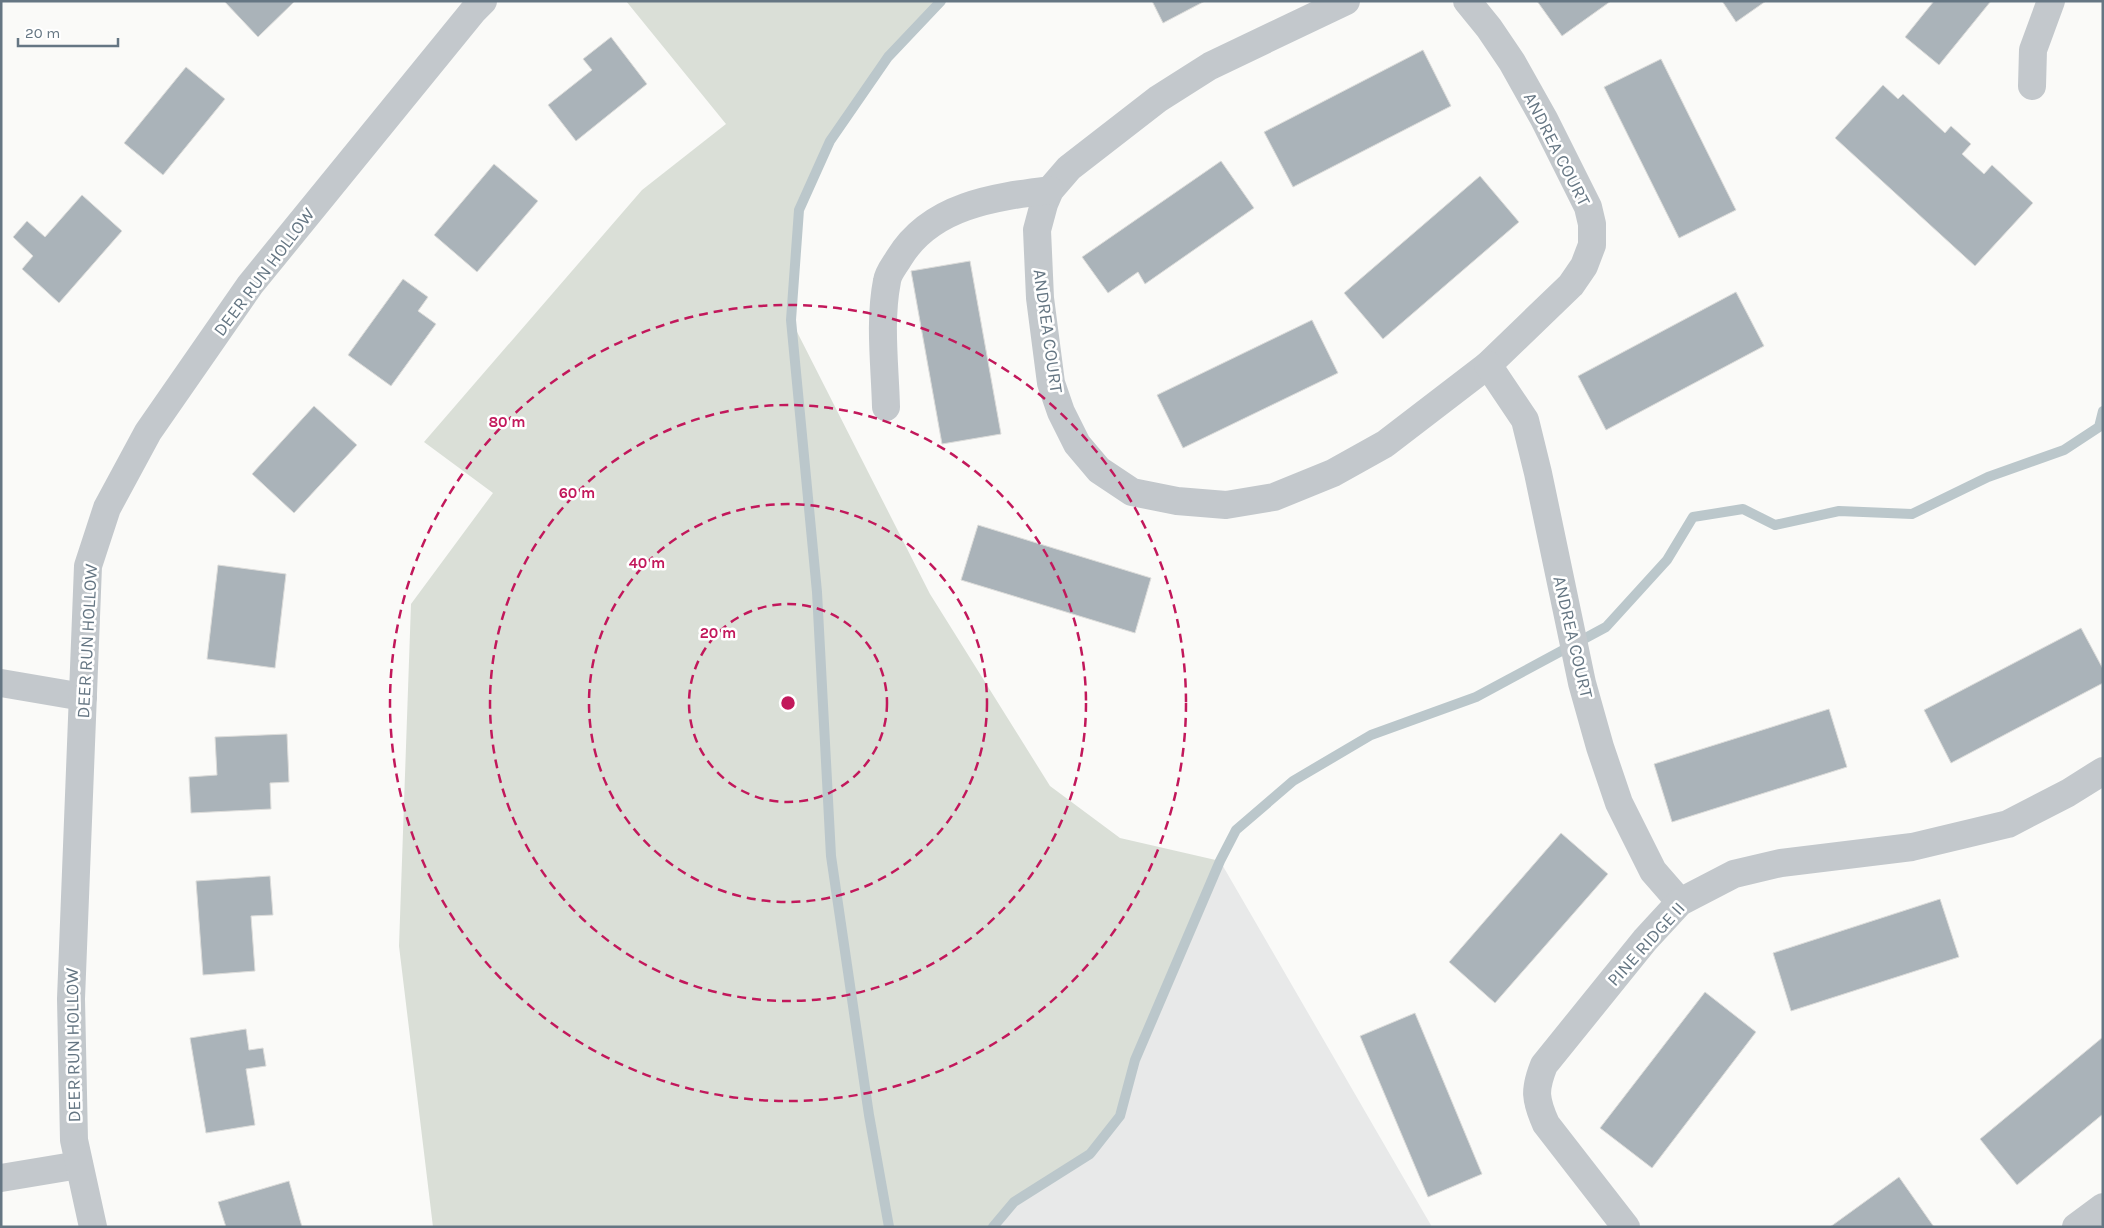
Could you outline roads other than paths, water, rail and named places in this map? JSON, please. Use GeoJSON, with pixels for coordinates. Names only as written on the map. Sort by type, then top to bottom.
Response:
{"type":"FeatureCollection","features":[{"type":"Feature","properties":{"kind":"street","name":"DEER RUN HOLLOW"},"geometry":{"type":"LineString","coordinates":[[93,1227],[74,1140],[71,999],[88,566],[106,508],[148,432],[250,285],[483,1]]}},
{"type":"Feature","properties":{"kind":"street","name":"ANDREA COURT"},"geometry":{"type":"LineString","coordinates":[[1346,1],[1202,71],[1158,99],[1070,168],[1050,190],[1037,230],[1040,298],[1052,383],[1061,412],[1077,444],[1100,470],[1132,492],[1177,501],[1226,505],[1274,497],[1333,473],[1385,444],[1488,365],[1571,286],[1584,266],[1592,245],[1592,224],[1588,207],[1544,120],[1508,55],[1467,1]]}},
{"type":"Feature","properties":{"kind":"street"},"geometry":{"type":"LineString","coordinates":[[2032,86],[2033,50],[2051,1]]}},
{"type":"Feature","properties":{"kind":"street"},"geometry":{"type":"LineString","coordinates":[[886,407],[884,316],[887,279],[907,245],[933,222],[963,206],[1003,196],[1050,190]]}},
{"type":"Feature","properties":{"kind":"street","name":"ANDREA COURT"},"geometry":{"type":"LineString","coordinates":[[1488,365],[1525,420],[1582,683],[1600,747],[1619,803],[1653,870],[1680,902]]}},
{"type":"Feature","properties":{"kind":"street"},"geometry":{"type":"LineString","coordinates":[[1,683],[83,697]]}},
{"type":"Feature","properties":{"kind":"street","name":"PINE RIDGE II"},"geometry":{"type":"LineString","coordinates":[[1626,1227],[1546,1124],[1537,1104],[1536,1085],[1544,1065],[1645,940],[1680,902],[1734,874],[1781,863],[1912,847],[2008,824],[2068,793],[2103,771]]}},
{"type":"Feature","properties":{"kind":"street"},"geometry":{"type":"LineString","coordinates":[[1,1178],[79,1165]]}},
{"type":"Feature","properties":{"kind":"street"},"geometry":{"type":"LineString","coordinates":[[2076,1227],[2103,1207]]}},
{"type":"Feature","properties":{"kind":"waterway"},"geometry":{"type":"LineString","coordinates":[[889,1227],[869,1115],[831,856],[817,592],[791,320],[799,210],[830,141],[888,57],[941,1]]}},
{"type":"Feature","properties":{"kind":"waterway"},"geometry":{"type":"LineString","coordinates":[[993,1227],[1014,1202],[1090,1154],[1120,1116],[1135,1060],[1220,861],[1236,830],[1293,781],[1371,735],[1476,697],[1606,627],[1667,560],[1693,517],[1743,509],[1775,525],[1839,511],[1912,514],[1988,477],[2064,450],[2099,427],[2103,411]]}}]}
